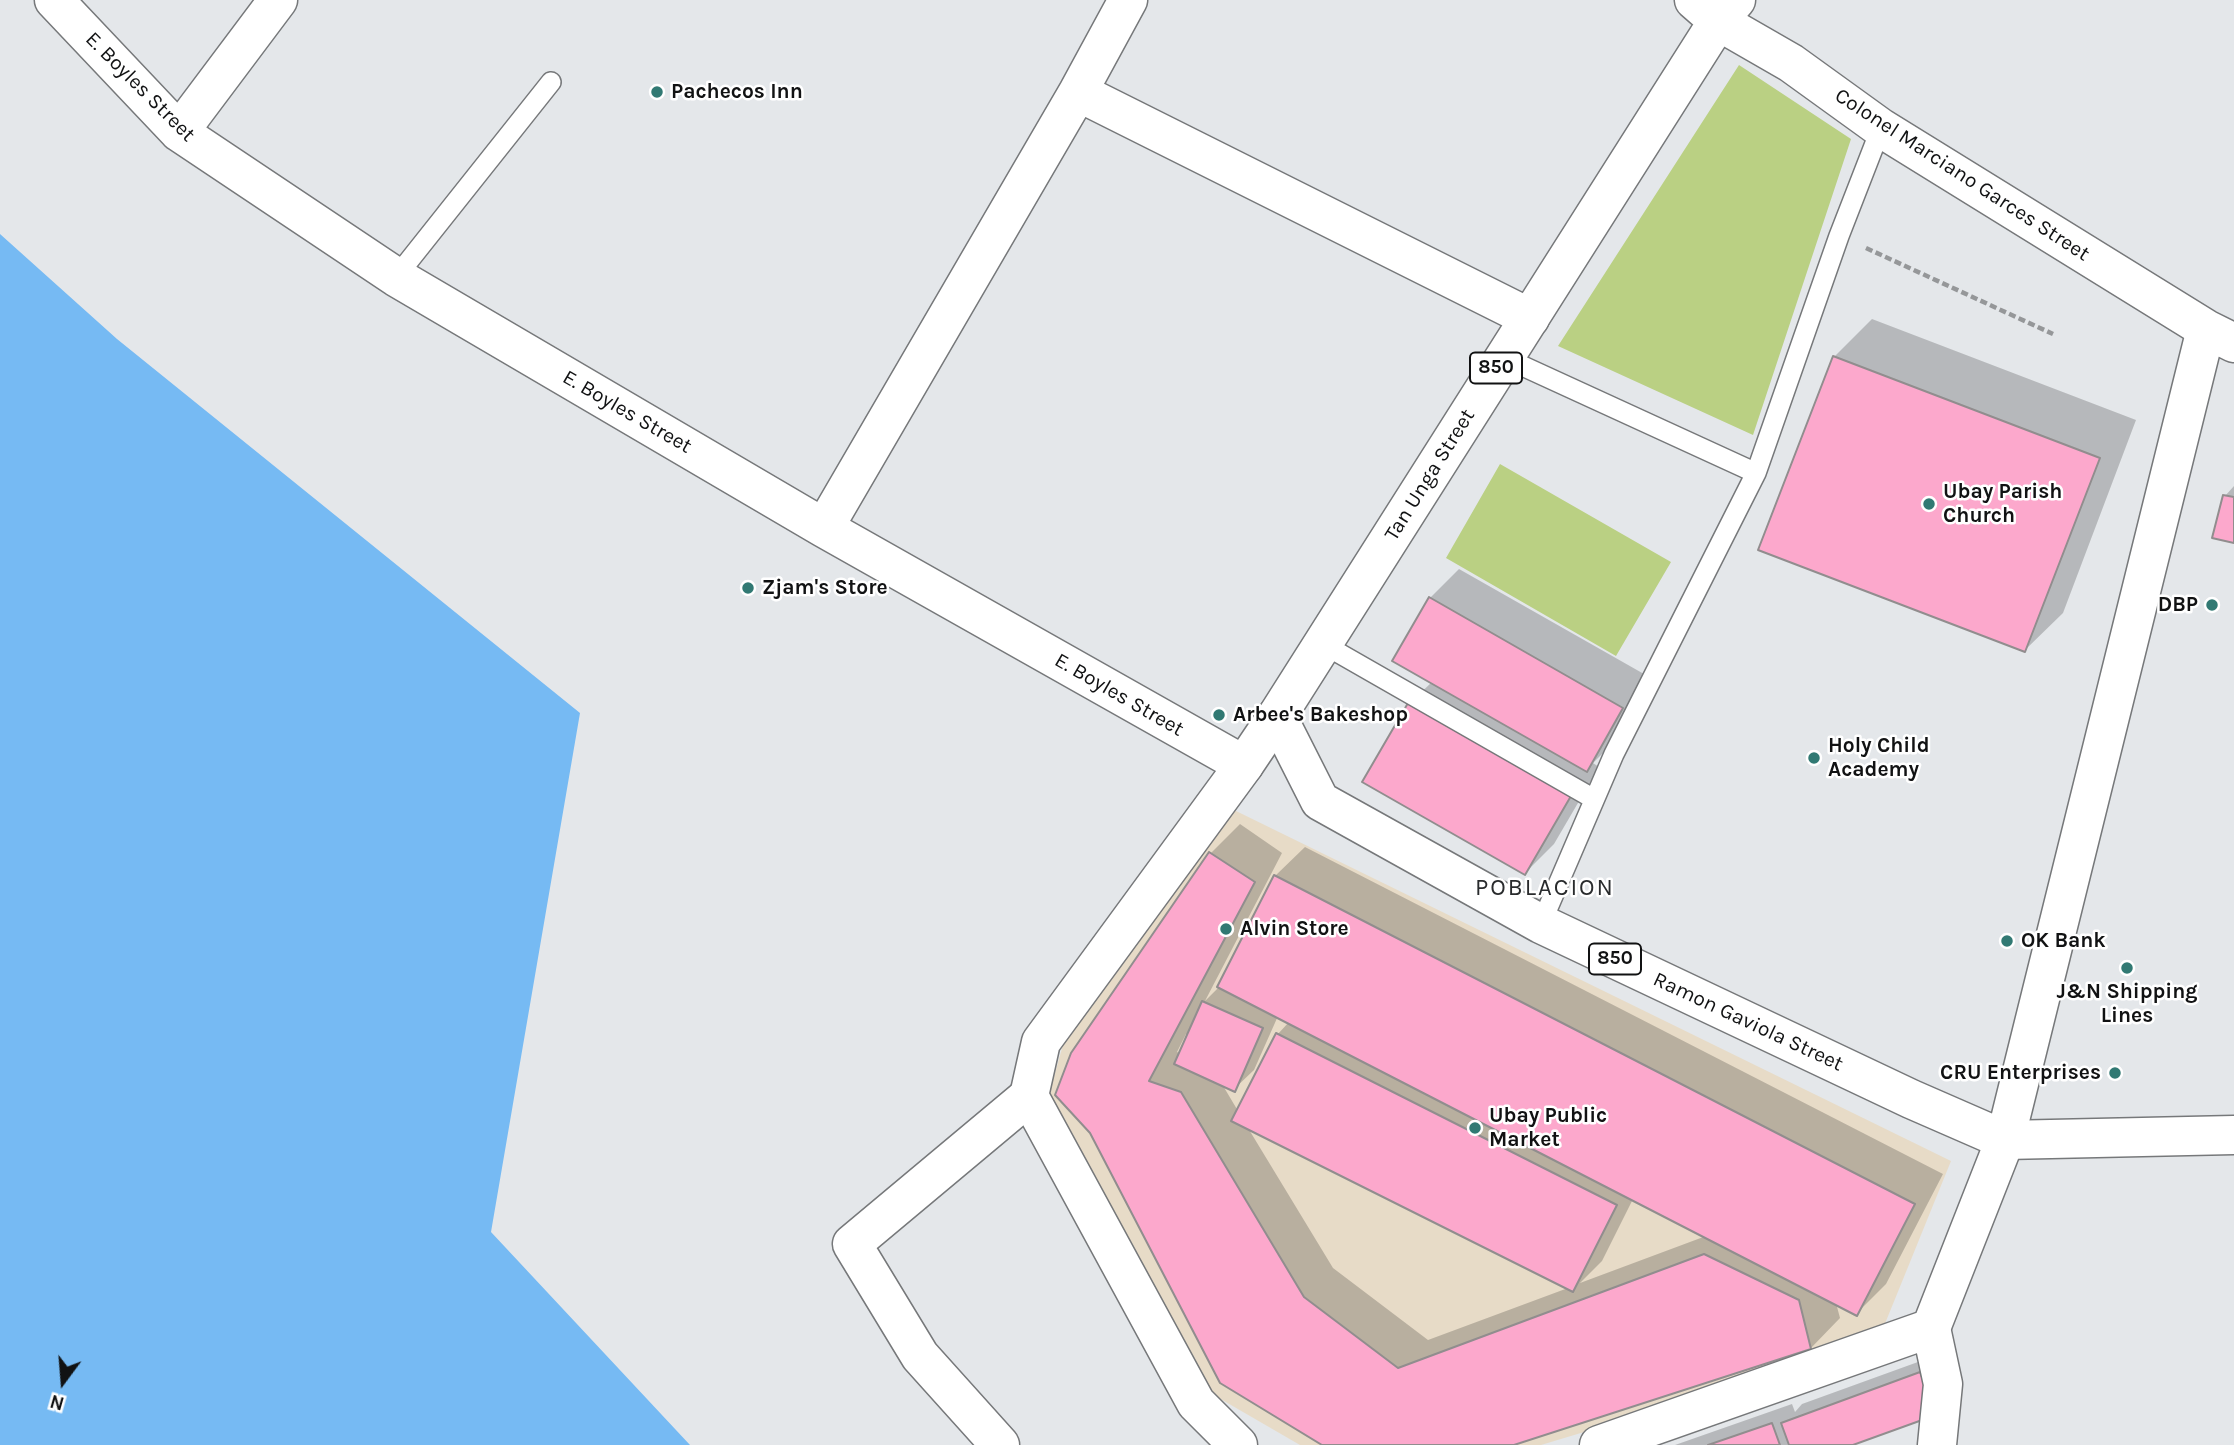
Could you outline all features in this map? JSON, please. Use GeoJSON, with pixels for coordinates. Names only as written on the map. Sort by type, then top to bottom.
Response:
{"type":"FeatureCollection","features":[{"type":"Feature","properties":{"kind":"street","name":"E. Boyles Street"},"geometry":{"type":"LineString","coordinates":[[54,0],[179,132],[397,277],[824,528],[1244,765]]}},
{"type":"Feature","properties":{"kind":"street"},"geometry":{"type":"LineString","coordinates":[[179,132],[278,0]]}},
{"type":"Feature","properties":{"kind":"street"},"geometry":{"type":"LineString","coordinates":[[824,528],[1078,92],[1128,0]]}},
{"type":"Feature","properties":{"kind":"street","name":"Colonel Marciano Garces Street"},"geometry":{"type":"LineString","coordinates":[[1716,7],[1881,128],[2220,336]]}},
{"type":"Feature","properties":{"kind":"street","name":"Tan Unga Street"},"geometry":{"type":"LineString","coordinates":[[1029,1096],[1041,1042],[1277,716],[1530,318],[1716,7]]}},
{"type":"Feature","properties":{"kind":"street"},"geometry":{"type":"LineString","coordinates":[[1078,92],[1530,318]]}},
{"type":"Feature","properties":{"kind":"street"},"geometry":{"type":"LineString","coordinates":[[1937,1445],[1943,1384],[1931,1328],[2005,1140],[2220,336]]}},
{"type":"Feature","properties":{"kind":"street","name":"Ramon Gaviola Street"},"geometry":{"type":"LineString","coordinates":[[1277,716],[1320,801],[1541,924],[1911,1099],[2005,1140]]}},
{"type":"Feature","properties":{"kind":"street"},"geometry":{"type":"LineString","coordinates":[[1000,1445],[920,1356],[852,1244],[1029,1096],[1196,1403],[1225,1439]]}},
{"type":"Feature","properties":{"kind":"street","name":"850"},"geometry":{"type":"LineString","coordinates":[[2005,1140],[2234,1135]]}},
{"type":"Feature","properties":{"kind":"street"},"geometry":{"type":"LineString","coordinates":[[1599,1445],[1931,1328]]}},
{"type":"Feature","properties":{"kind":"lane"},"geometry":{"type":"LineString","coordinates":[[397,277],[551,82]]}},
{"type":"Feature","properties":{"kind":"lane"},"geometry":{"type":"LineString","coordinates":[[1541,924],[1614,754],[1756,473],[1839,236],[1881,128]]}},
{"type":"Feature","properties":{"kind":"lane"},"geometry":{"type":"LineString","coordinates":[[1503,357],[1756,473]]}},
{"type":"Feature","properties":{"kind":"lane"},"geometry":{"type":"LineString","coordinates":[[1323,643],[1594,799]]}},
{"type":"Feature","properties":{"kind":"path"},"geometry":{"type":"LineString","coordinates":[[1839,236],[2053,334]]}},
{"type":"Feature","properties":{"kind":"shaded area","name":"Ubay Public Market"},"geometry":{"type":"Polygon","coordinates":[[[1234,810],[1951,1161],[1882,1331],[1813,1363],[1541,1445],[1300,1445],[1212,1394],[1049,1094],[1063,1045],[1234,810]]]}},
{"type":"Feature","properties":{"kind":"green space"},"geometry":{"type":"Polygon","coordinates":[[[1739,65],[1851,139],[1753,435],[1558,346],[1739,65]]]}},
{"type":"Feature","properties":{"kind":"green space"},"geometry":{"type":"Polygon","coordinates":[[[1500,464],[1671,562],[1616,656],[1446,558],[1500,464]]]}},
{"type":"Feature","properties":{"kind":"water"},"geometry":{"type":"Polygon","coordinates":[[[0,234],[117,339],[580,713],[491,1232],[690,1445],[0,1445],[0,234]]]}},
{"type":"Feature","properties":{"kind":"building","name":"Ubay Parish Church"},"geometry":{"type":"Polygon","coordinates":[[[1833,356],[2100,458],[2025,652],[1758,550],[1833,356]]]}},
{"type":"Feature","properties":{"kind":"building"},"geometry":{"type":"Polygon","coordinates":[[[2223,495],[2234,497],[2234,543],[2212,538],[2223,495]]]}},
{"type":"Feature","properties":{"kind":"building"},"geometry":{"type":"Polygon","coordinates":[[[1429,597],[1623,708],[1587,772],[1392,661],[1429,597]]]}},
{"type":"Feature","properties":{"kind":"building"},"geometry":{"type":"Polygon","coordinates":[[[1408,703],[1571,796],[1525,875],[1362,782],[1408,703]]]}},
{"type":"Feature","properties":{"kind":"building"},"geometry":{"type":"Polygon","coordinates":[[[1209,852],[1255,882],[1149,1081],[1181,1092],[1304,1297],[1398,1368],[1704,1254],[1799,1300],[1811,1349],[1514,1445],[1322,1445],[1220,1383],[1090,1133],[1055,1095],[1071,1053],[1209,852]]]}},
{"type":"Feature","properties":{"kind":"building"},"geometry":{"type":"Polygon","coordinates":[[[1274,875],[1915,1204],[1857,1316],[1217,987],[1274,875]]]}},
{"type":"Feature","properties":{"kind":"building"},"geometry":{"type":"Polygon","coordinates":[[[1202,1001],[1263,1028],[1235,1092],[1174,1064],[1202,1001]]]}},
{"type":"Feature","properties":{"kind":"building"},"geometry":{"type":"Polygon","coordinates":[[[1276,1033],[1617,1205],[1573,1292],[1231,1121],[1276,1033]]]}},
{"type":"Feature","properties":{"kind":"building"},"geometry":{"type":"Polygon","coordinates":[[[1920,1372],[1936,1415],[1853,1445],[1789,1445],[1781,1423],[1920,1372]]]}},
{"type":"Feature","properties":{"kind":"building"},"geometry":{"type":"Polygon","coordinates":[[[1772,1423],[1780,1445],[1708,1445],[1772,1423]]]}},
{"type":"Feature","properties":{"kind":"place","name":"Pachecos Inn"},"geometry":{"type":"Point","coordinates":[657,92]}},
{"type":"Feature","properties":{"kind":"place","name":"Ubay Parish Church"},"geometry":{"type":"Point","coordinates":[1929,504]}},
{"type":"Feature","properties":{"kind":"place","name":"Zjam's Store"},"geometry":{"type":"Point","coordinates":[748,588]}},
{"type":"Feature","properties":{"kind":"place","name":"DBP"},"geometry":{"type":"Point","coordinates":[2212,605]}},
{"type":"Feature","properties":{"kind":"place","name":"Arbee's Bakeshop"},"geometry":{"type":"Point","coordinates":[1219,715]}},
{"type":"Feature","properties":{"kind":"place","name":"Holy Child Academy"},"geometry":{"type":"Point","coordinates":[1814,758]}},
{"type":"Feature","properties":{"kind":"place","name":"Alvin Store"},"geometry":{"type":"Point","coordinates":[1226,929]}},
{"type":"Feature","properties":{"kind":"place","name":"OK Bank"},"geometry":{"type":"Point","coordinates":[2007,941]}},
{"type":"Feature","properties":{"kind":"place","name":"J&N Shipping Lines"},"geometry":{"type":"Point","coordinates":[2127,968]}},
{"type":"Feature","properties":{"kind":"place","name":"CRU Enterprises"},"geometry":{"type":"Point","coordinates":[2115,1073]}},
{"type":"Feature","properties":{"kind":"place","name":"Ubay Public Market"},"geometry":{"type":"Point","coordinates":[1475,1128]}},
{"type":"Feature","properties":{"kind":"district","name":"POBLACION"},"geometry":{"type":"Point","coordinates":[1545,888]}}]}
